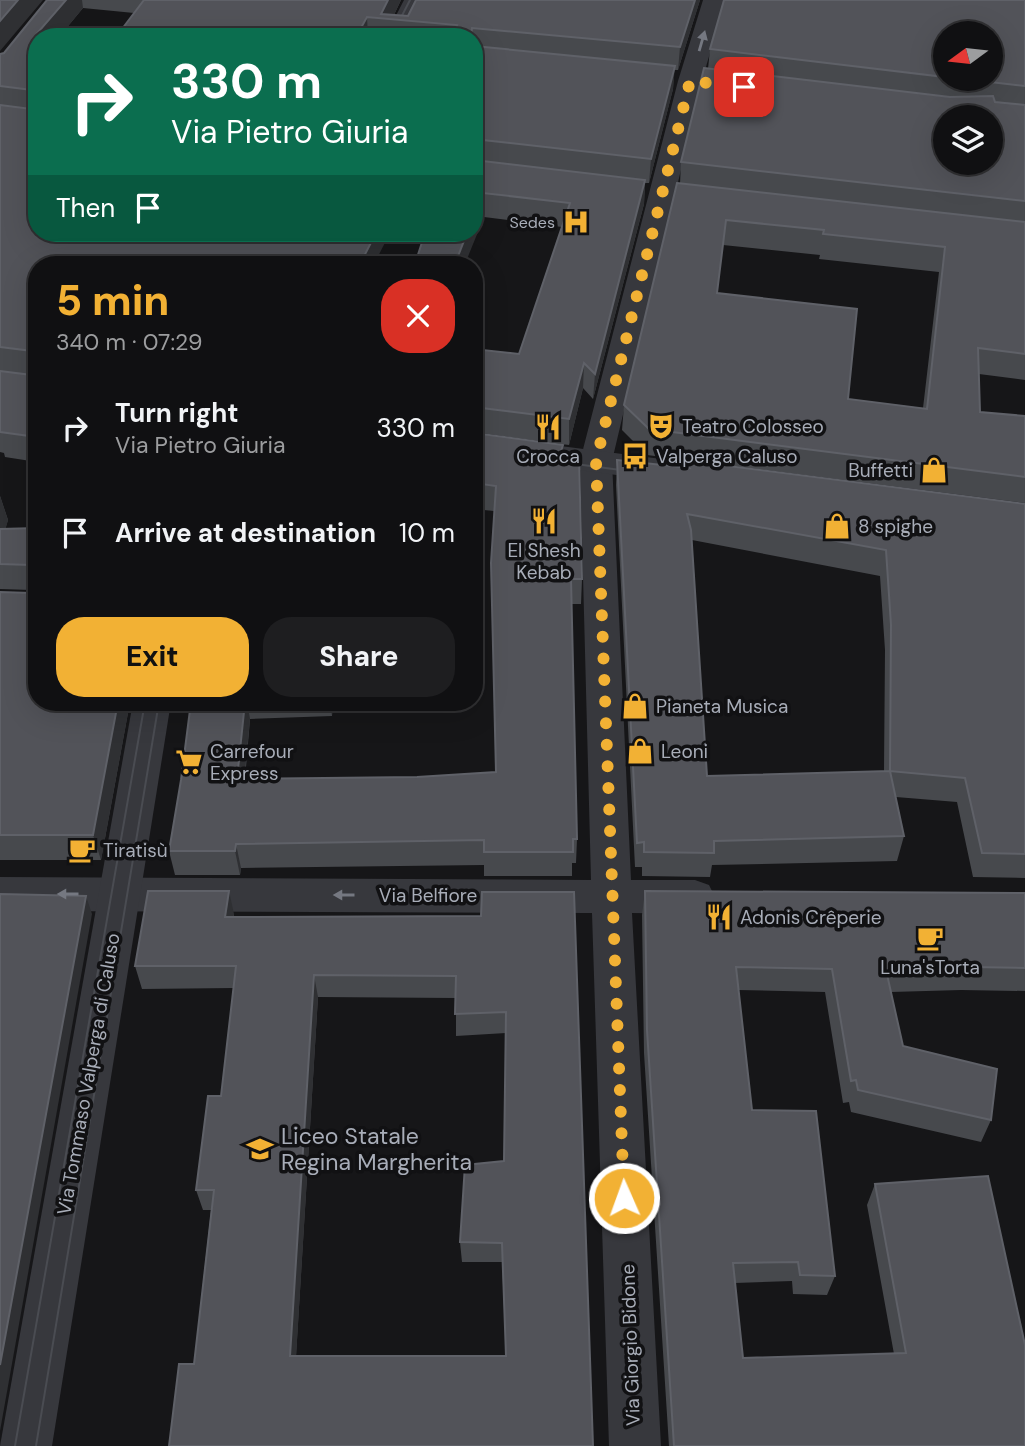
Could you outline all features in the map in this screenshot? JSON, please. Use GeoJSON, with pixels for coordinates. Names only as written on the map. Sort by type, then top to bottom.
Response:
{"type":"FeatureCollection","features":[{"type":"Feature","properties":{"kind":"street"},"geometry":{"type":"LineString","coordinates":[[402,28],[416,0]]}},
{"type":"Feature","properties":{"kind":"street","name":"Via Giorgio Bidone"},"geometry":{"type":"LineString","coordinates":[[635,1446],[611,897],[596,461],[690,81],[714,0]]}},
{"type":"Feature","properties":{"kind":"street"},"geometry":{"type":"LineString","coordinates":[[483,446],[706,475]]}},
{"type":"Feature","properties":{"kind":"street","name":"Via Tommaso Valperga di Caluso"},"geometry":{"type":"LineString","coordinates":[[25,1446],[150,711]]}},
{"type":"Feature","properties":{"kind":"street","name":"Via Belfiore"},"geometry":{"type":"LineString","coordinates":[[0,894],[737,897]]}},
{"type":"Feature","properties":{"kind":"building"},"geometry":{"type":"Polygon","coordinates":[[[0,0],[18,0],[0,21],[0,0]]]}},
{"type":"Feature","properties":{"kind":"building"},"geometry":{"type":"Polygon","coordinates":[[[47,0],[66,0],[42,28],[28,28],[28,90],[0,86],[0,54],[4,53],[47,0]]]}},
{"type":"Feature","properties":{"kind":"building"},"geometry":{"type":"Polygon","coordinates":[[[144,0],[388,0],[381,14],[408,16],[416,0],[695,0],[680,47],[483,28],[456,28],[457,25],[367,17],[361,28],[123,28],[144,0]]]}},
{"type":"Feature","properties":{"kind":"building"},"geometry":{"type":"Polygon","coordinates":[[[724,0],[1025,0],[1025,86],[1003,83],[1003,21],[933,21],[933,76],[710,49],[724,0]]]}},
{"type":"Feature","properties":{"kind":"building"},"geometry":{"type":"Polygon","coordinates":[[[483,47],[675,66],[651,159],[483,140],[483,47]]]}},
{"type":"Feature","properties":{"kind":"building"},"geometry":{"type":"Polygon","coordinates":[[[704,68],[950,97],[993,96],[995,102],[1025,105],[1025,201],[681,162],[704,68]]]}},
{"type":"Feature","properties":{"kind":"building"},"geometry":{"type":"Polygon","coordinates":[[[0,105],[28,109],[28,242],[371,242],[364,256],[28,256],[28,350],[0,347],[0,105]]]}},
{"type":"Feature","properties":{"kind":"building"},"geometry":{"type":"Polygon","coordinates":[[[483,161],[645,180],[595,374],[584,363],[569,419],[483,408],[483,350],[519,354],[570,203],[483,193],[483,161]]]}},
{"type":"Feature","properties":{"kind":"building"},"geometry":{"type":"Polygon","coordinates":[[[677,183],[1025,222],[1025,354],[978,348],[980,412],[1025,416],[1025,477],[649,429],[624,405],[677,183]],[[726,220],[717,293],[857,309],[848,399],[927,409],[945,247],[823,234],[824,230],[726,220]]]}},
{"type":"Feature","properties":{"kind":"building"},"geometry":{"type":"Polygon","coordinates":[[[422,242],[464,242],[458,256],[418,256],[422,242]]]}},
{"type":"Feature","properties":{"kind":"building"},"geometry":{"type":"Polygon","coordinates":[[[0,371],[28,374],[28,436],[0,432],[0,371]]]}},
{"type":"Feature","properties":{"kind":"building"},"geometry":{"type":"Polygon","coordinates":[[[483,434],[563,445],[560,454],[579,456],[582,579],[571,579],[577,839],[573,839],[573,852],[484,852],[484,840],[236,844],[235,851],[169,851],[190,711],[244,711],[237,779],[417,777],[496,772],[491,563],[496,486],[483,484],[483,434]]]}},
{"type":"Feature","properties":{"kind":"building"},"geometry":{"type":"Polygon","coordinates":[[[617,460],[689,468],[681,460],[1025,504],[1025,854],[982,853],[965,778],[890,771],[904,836],[714,841],[714,853],[644,852],[644,842],[637,843],[617,460]],[[687,514],[691,530],[707,776],[890,771],[891,625],[886,550],[687,514]]]}},
{"type":"Feature","properties":{"kind":"building"},"geometry":{"type":"Polygon","coordinates":[[[28,528],[28,565],[0,564],[0,529],[28,528]]]}},
{"type":"Feature","properties":{"kind":"building"},"geometry":{"type":"Polygon","coordinates":[[[0,592],[28,593],[28,711],[116,711],[93,835],[0,835],[0,592]]]}},
{"type":"Feature","properties":{"kind":"building","name":"Liceo Statale Regina Margherita"},"geometry":{"type":"Polygon","coordinates":[[[148,891],[229,891],[225,917],[481,916],[482,892],[574,892],[593,1446],[169,1446],[179,1364],[194,1364],[214,1190],[196,1190],[208,1096],[221,1096],[236,966],[135,966],[148,891]],[[314,975],[290,1356],[506,1356],[502,1243],[460,1242],[465,1165],[504,1161],[506,1012],[455,1014],[456,976],[314,975]]]}},
{"type":"Feature","properties":{"kind":"building"},"geometry":{"type":"Polygon","coordinates":[[[645,891],[1025,893],[1025,968],[886,970],[903,1046],[997,1069],[991,1120],[858,1090],[856,1080],[851,1081],[832,969],[736,967],[752,1110],[816,1111],[835,1276],[800,1275],[798,1262],[733,1263],[743,1358],[906,1353],[875,1184],[988,1176],[1025,1345],[1025,1446],[674,1446],[647,1030],[645,891]]]}},
{"type":"Feature","properties":{"kind":"building"},"geometry":{"type":"Polygon","coordinates":[[[0,894],[86,896],[0,1365],[0,894]]]}},
{"type":"Feature","properties":{"kind":"tram line"},"geometry":{"type":"LineString","coordinates":[[396,28],[410,0]]}},
{"type":"Feature","properties":{"kind":"tram line"},"geometry":{"type":"LineString","coordinates":[[276,256],[284,242]]}},
{"type":"Feature","properties":{"kind":"tram line"},"geometry":{"type":"LineString","coordinates":[[560,462],[636,472]]}},
{"type":"Feature","properties":{"kind":"tram line"},"geometry":{"type":"LineString","coordinates":[[15,1446],[143,711]]}},
{"type":"Feature","properties":{"kind":"tram line"},"geometry":{"type":"LineString","coordinates":[[36,1446],[158,711]]}},
{"type":"Feature","properties":{"kind":"place","name":"Sedes"},"geometry":{"type":"Point","coordinates":[576,222]}},
{"type":"Feature","properties":{"kind":"place","name":"Teatro Colosseo"},"geometry":{"type":"Point","coordinates":[661,426]}},
{"type":"Feature","properties":{"kind":"place","name":"Crocca"},"geometry":{"type":"Point","coordinates":[548,427]}},
{"type":"Feature","properties":{"kind":"place","name":"Valperga Caluso"},"geometry":{"type":"Point","coordinates":[635,456]}},
{"type":"Feature","properties":{"kind":"place","name":"Buffetti"},"geometry":{"type":"Point","coordinates":[934,470]}},
{"type":"Feature","properties":{"kind":"place","name":"El Shesh Kebab"},"geometry":{"type":"Point","coordinates":[544,521]}},
{"type":"Feature","properties":{"kind":"place","name":"8 spighe"},"geometry":{"type":"Point","coordinates":[837,526]}},
{"type":"Feature","properties":{"kind":"place","name":"Pianeta Musica"},"geometry":{"type":"Point","coordinates":[635,706]}},
{"type":"Feature","properties":{"kind":"place","name":"Leoni"},"geometry":{"type":"Point","coordinates":[640,751]}},
{"type":"Feature","properties":{"kind":"place","name":"Carrefour Express"},"geometry":{"type":"Point","coordinates":[189,762]}},
{"type":"Feature","properties":{"kind":"place","name":"Tiratisù"},"geometry":{"type":"Point","coordinates":[82,850]}},
{"type":"Feature","properties":{"kind":"place","name":"Adonis Crêperie"},"geometry":{"type":"Point","coordinates":[719,917]}},
{"type":"Feature","properties":{"kind":"place","name":"Luna'sTorta"},"geometry":{"type":"Point","coordinates":[930,938]}},
{"type":"Feature","properties":{"kind":"place","name":"Liceo Statale Regina Margherita"},"geometry":{"type":"Point","coordinates":[260,1149]}},
{"type":"Feature","properties":{"kind":"route"},"geometry":{"type":"LineString","coordinates":[[624,1198],[596,461],[690,81],[744,87]]}}]}
